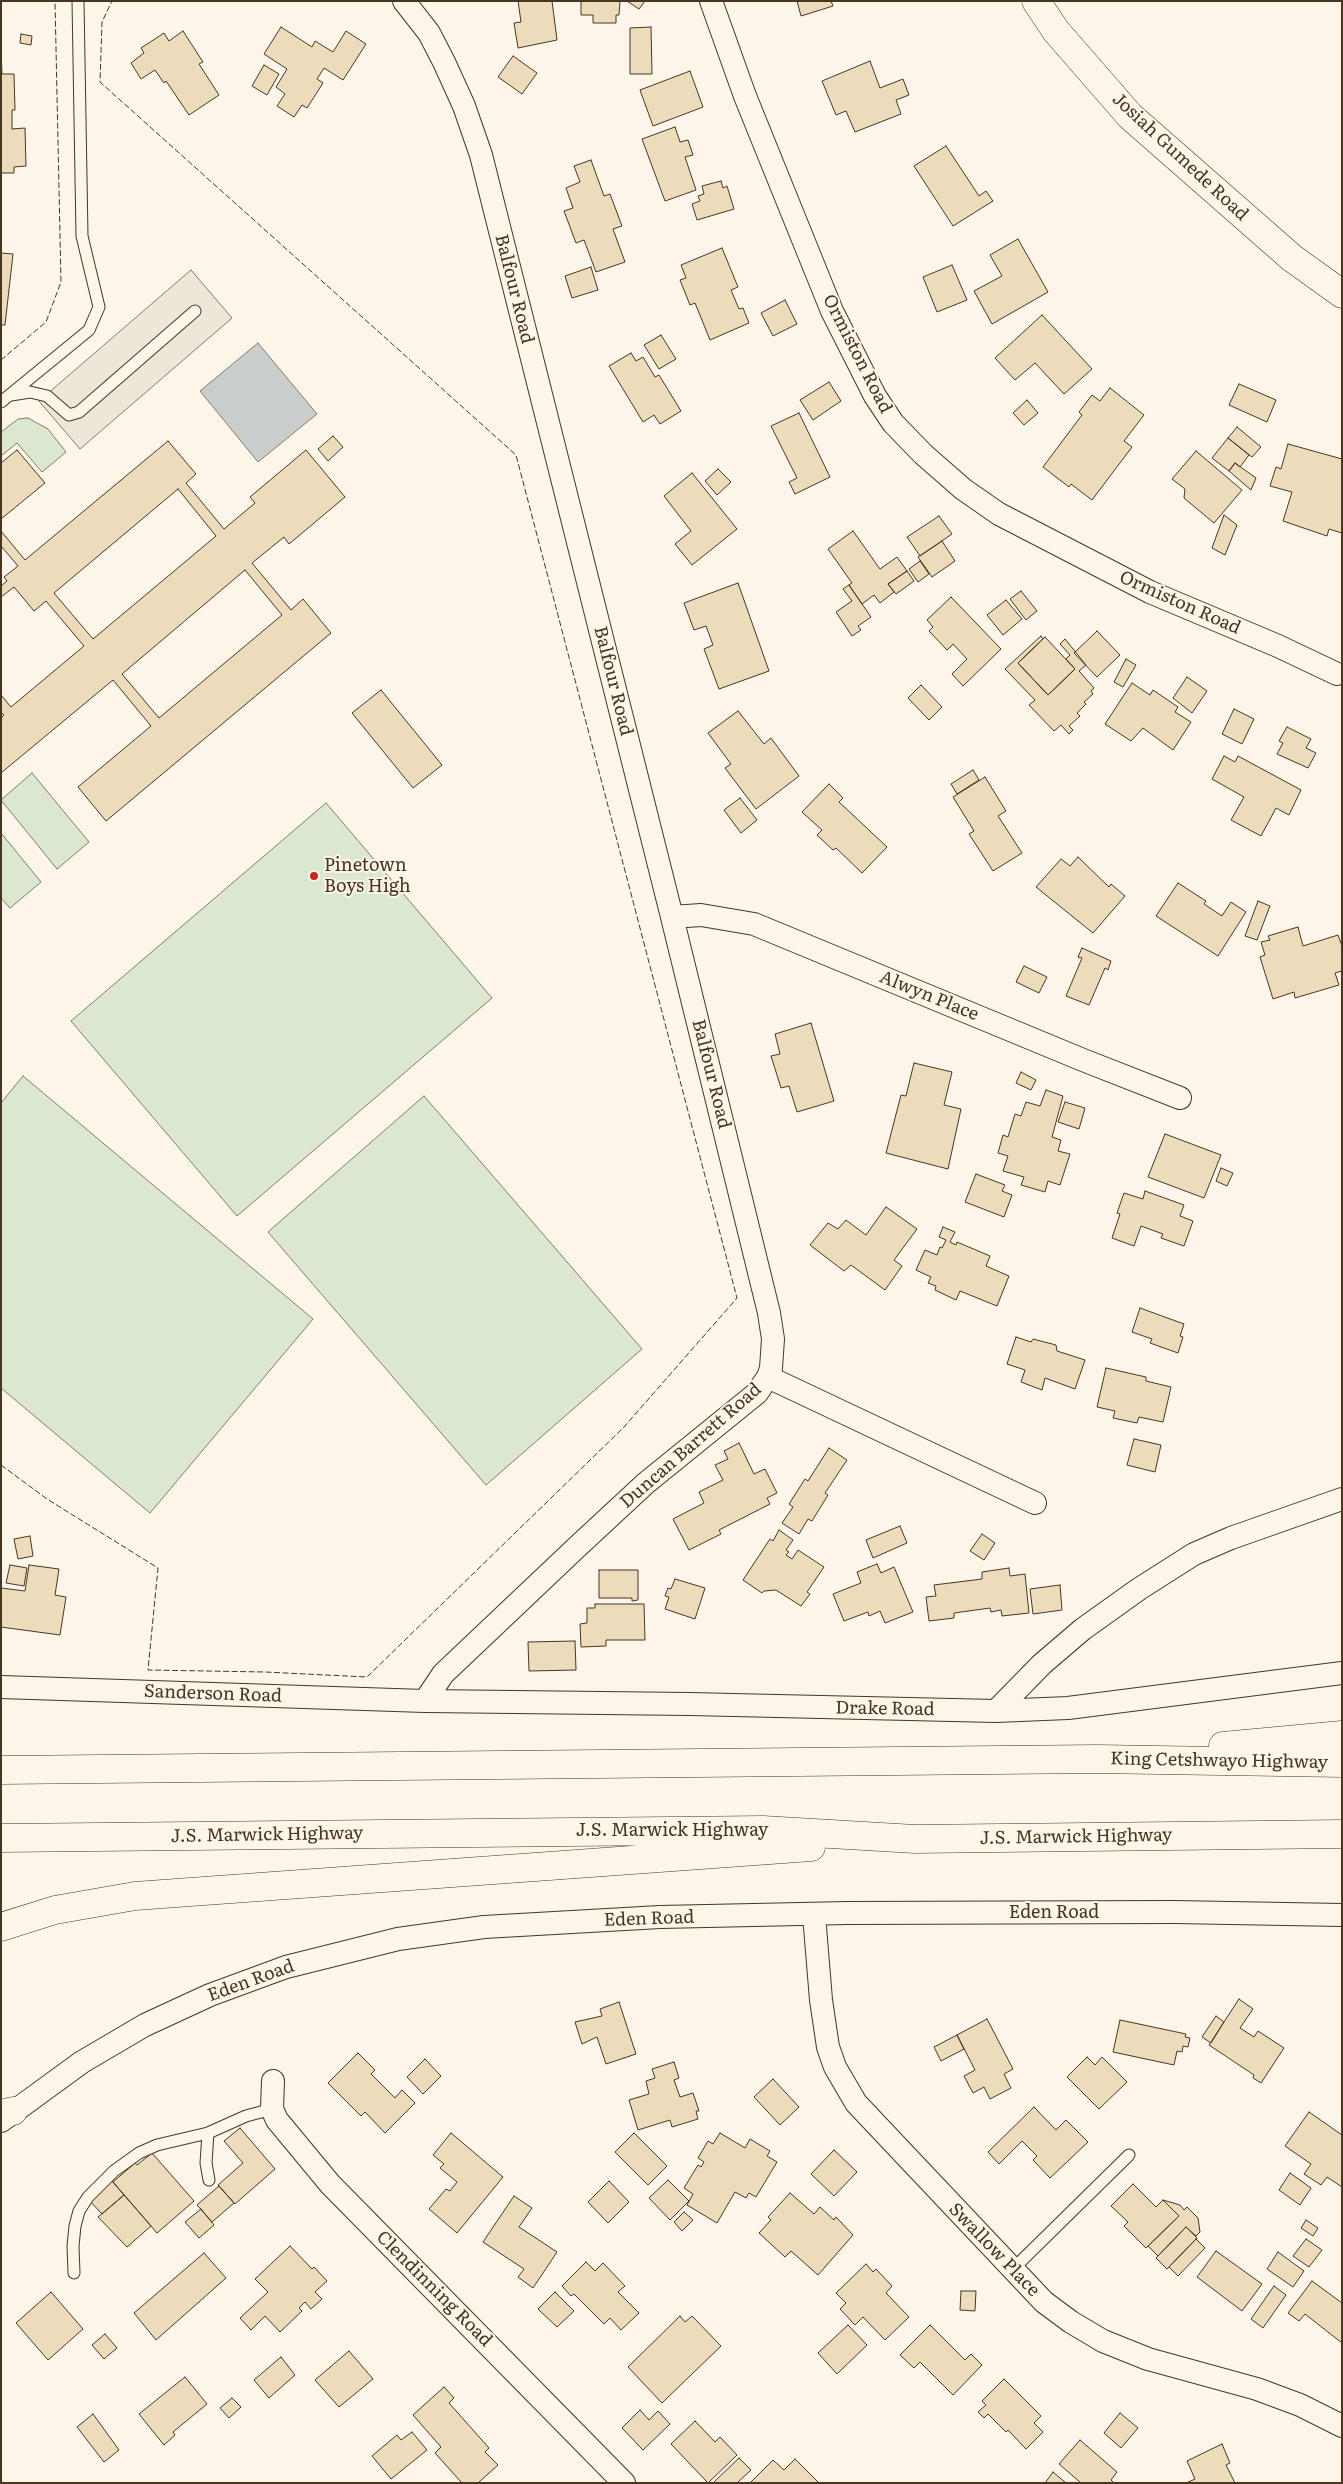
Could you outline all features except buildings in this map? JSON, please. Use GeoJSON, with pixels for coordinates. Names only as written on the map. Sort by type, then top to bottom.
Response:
{"type":"FeatureCollection","features":[{"type":"Feature","properties":{"kind":"main road","name":"Josiah Gumede Road"},"geometry":{"type":"LineString","coordinates":[[1036,1],[1056,32],[1130,116],[1292,258],[1342,294]]}},
{"type":"Feature","properties":{"kind":"main road"},"geometry":{"type":"LineString","coordinates":[[1,1770],[1097,1759],[1342,1735]]}},
{"type":"Feature","properties":{"kind":"main road","name":"King Cetshwayo Highway"},"geometry":{"type":"LineString","coordinates":[[1097,1759],[1342,1763]]}},
{"type":"Feature","properties":{"kind":"main road","name":"J.S. Marwick Highway"},"geometry":{"type":"LineString","coordinates":[[1,1838],[763,1830],[915,1839],[1342,1834]]}},
{"type":"Feature","properties":{"kind":"main road"},"geometry":{"type":"LineString","coordinates":[[1,1927],[55,1910],[135,1896],[915,1839]]}},
{"type":"Feature","properties":{"kind":"street","name":"Balfour Road"},"geometry":{"type":"LineString","coordinates":[[404,1],[429,33],[444,62],[464,106],[481,155],[769,1313],[772,1360],[768,1377]]}},
{"type":"Feature","properties":{"kind":"street","name":"Ormiston Road"},"geometry":{"type":"LineString","coordinates":[[711,1],[745,96],[832,311],[875,396],[893,423],[923,454],[963,488],[999,514],[1150,592],[1278,646],[1337,674]]}},
{"type":"Feature","properties":{"kind":"street","name":"Alwyn Place"},"geometry":{"type":"LineString","coordinates":[[672,917],[701,915],[754,924],[1180,1098]]}},
{"type":"Feature","properties":{"kind":"street","name":"Duncan Barrett Road"},"geometry":{"type":"LineString","coordinates":[[425,1701],[443,1674],[577,1546],[646,1483],[742,1406],[757,1392],[768,1377],[1035,1503]]}},
{"type":"Feature","properties":{"kind":"street"},"geometry":{"type":"LineString","coordinates":[[996,1711],[1042,1664],[1083,1629],[1139,1589],[1194,1554],[1231,1538],[1342,1499]]}},
{"type":"Feature","properties":{"kind":"street","name":"Drake Road"},"geometry":{"type":"LineString","coordinates":[[425,1701],[690,1704],[996,1711],[1068,1708],[1342,1674]]}},
{"type":"Feature","properties":{"kind":"street","name":"Sanderson Road"},"geometry":{"type":"LineString","coordinates":[[1,1687],[425,1701]]}},
{"type":"Feature","properties":{"kind":"street","name":"Eden Road"},"geometry":{"type":"LineString","coordinates":[[5,2115],[82,2062],[145,2024],[218,1992],[286,1967],[341,1951],[398,1939],[484,1927],[660,1917],[1174,1912],[1342,1915]]}},
{"type":"Feature","properties":{"kind":"street","name":"Swallow Place"},"geometry":{"type":"LineString","coordinates":[[814,1915],[821,2000],[828,2047],[835,2067],[856,2104],[1044,2302],[1103,2342],[1148,2359],[1266,2392],[1300,2404],[1342,2426]]}},
{"type":"Feature","properties":{"kind":"street"},"geometry":{"type":"LineString","coordinates":[[272,2109],[273,2081]]}},
{"type":"Feature","properties":{"kind":"street","name":"Clendinning Road"},"geometry":{"type":"LineString","coordinates":[[272,2109],[277,2120],[330,2184],[624,2483]]}},
{"type":"Feature","properties":{"kind":"lane"},"geometry":{"type":"LineString","coordinates":[[5,399],[89,330],[99,307],[82,236],[78,1]]}},
{"type":"Feature","properties":{"kind":"lane"},"geometry":{"type":"LineString","coordinates":[[5,399],[30,392],[47,396],[70,415],[79,412],[195,311]]}},
{"type":"Feature","properties":{"kind":"lane"},"geometry":{"type":"LineString","coordinates":[[74,2274],[73,2246],[79,2211],[88,2197],[114,2171],[139,2153],[157,2145],[208,2133],[246,2116],[272,2109]]}},
{"type":"Feature","properties":{"kind":"lane"},"geometry":{"type":"LineString","coordinates":[[208,2133],[206,2163],[209,2180]]}},
{"type":"Feature","properties":{"kind":"lane"},"geometry":{"type":"LineString","coordinates":[[1013,2269],[1129,2154]]}},
{"type":"Feature","properties":{"kind":"green space"},"geometry":{"type":"Polygon","coordinates":[[[28,418],[48,429],[66,452],[42,472],[17,443],[1,456],[1,432],[18,419],[28,418]]]}},
{"type":"Feature","properties":{"kind":"green space"},"geometry":{"type":"Polygon","coordinates":[[[32,773],[89,842],[57,869],[1,800],[32,773]]]}},
{"type":"Feature","properties":{"kind":"green space"},"geometry":{"type":"Polygon","coordinates":[[[326,803],[492,998],[237,1216],[71,1021],[326,803]]]}},
{"type":"Feature","properties":{"kind":"green space"},"geometry":{"type":"Polygon","coordinates":[[[1,833],[41,882],[10,908],[1,898],[1,833]]]}},
{"type":"Feature","properties":{"kind":"green space"},"geometry":{"type":"Polygon","coordinates":[[[23,1076],[313,1319],[150,1513],[1,1388],[1,1103],[23,1076]]]}},
{"type":"Feature","properties":{"kind":"green space"},"geometry":{"type":"Polygon","coordinates":[[[424,1096],[642,1349],[486,1485],[268,1232],[424,1096]]]}},
{"type":"Feature","properties":{"kind":"shaded area"},"geometry":{"type":"Polygon","coordinates":[[[191,270],[232,318],[80,449],[39,401],[191,270]]]}},
{"type":"Feature","properties":{"kind":"shaded area"},"geometry":{"type":"Polygon","coordinates":[[[258,343],[317,414],[258,462],[200,391],[258,343]]]}},
{"type":"Feature","properties":{"kind":"fence"},"geometry":{"type":"LineString","coordinates":[[1,360],[46,322],[61,282],[55,1]]}},
{"type":"Feature","properties":{"kind":"fence"},"geometry":{"type":"LineString","coordinates":[[1,1465],[47,1499],[158,1568],[148,1670],[265,1672],[367,1677],[624,1427],[737,1298],[516,455],[100,82],[102,22],[112,1]]}},
{"type":"Feature","properties":{"kind":"place","name":"Pinetown Boys High"},"geometry":{"type":"Point","coordinates":[314,876]}}]}
